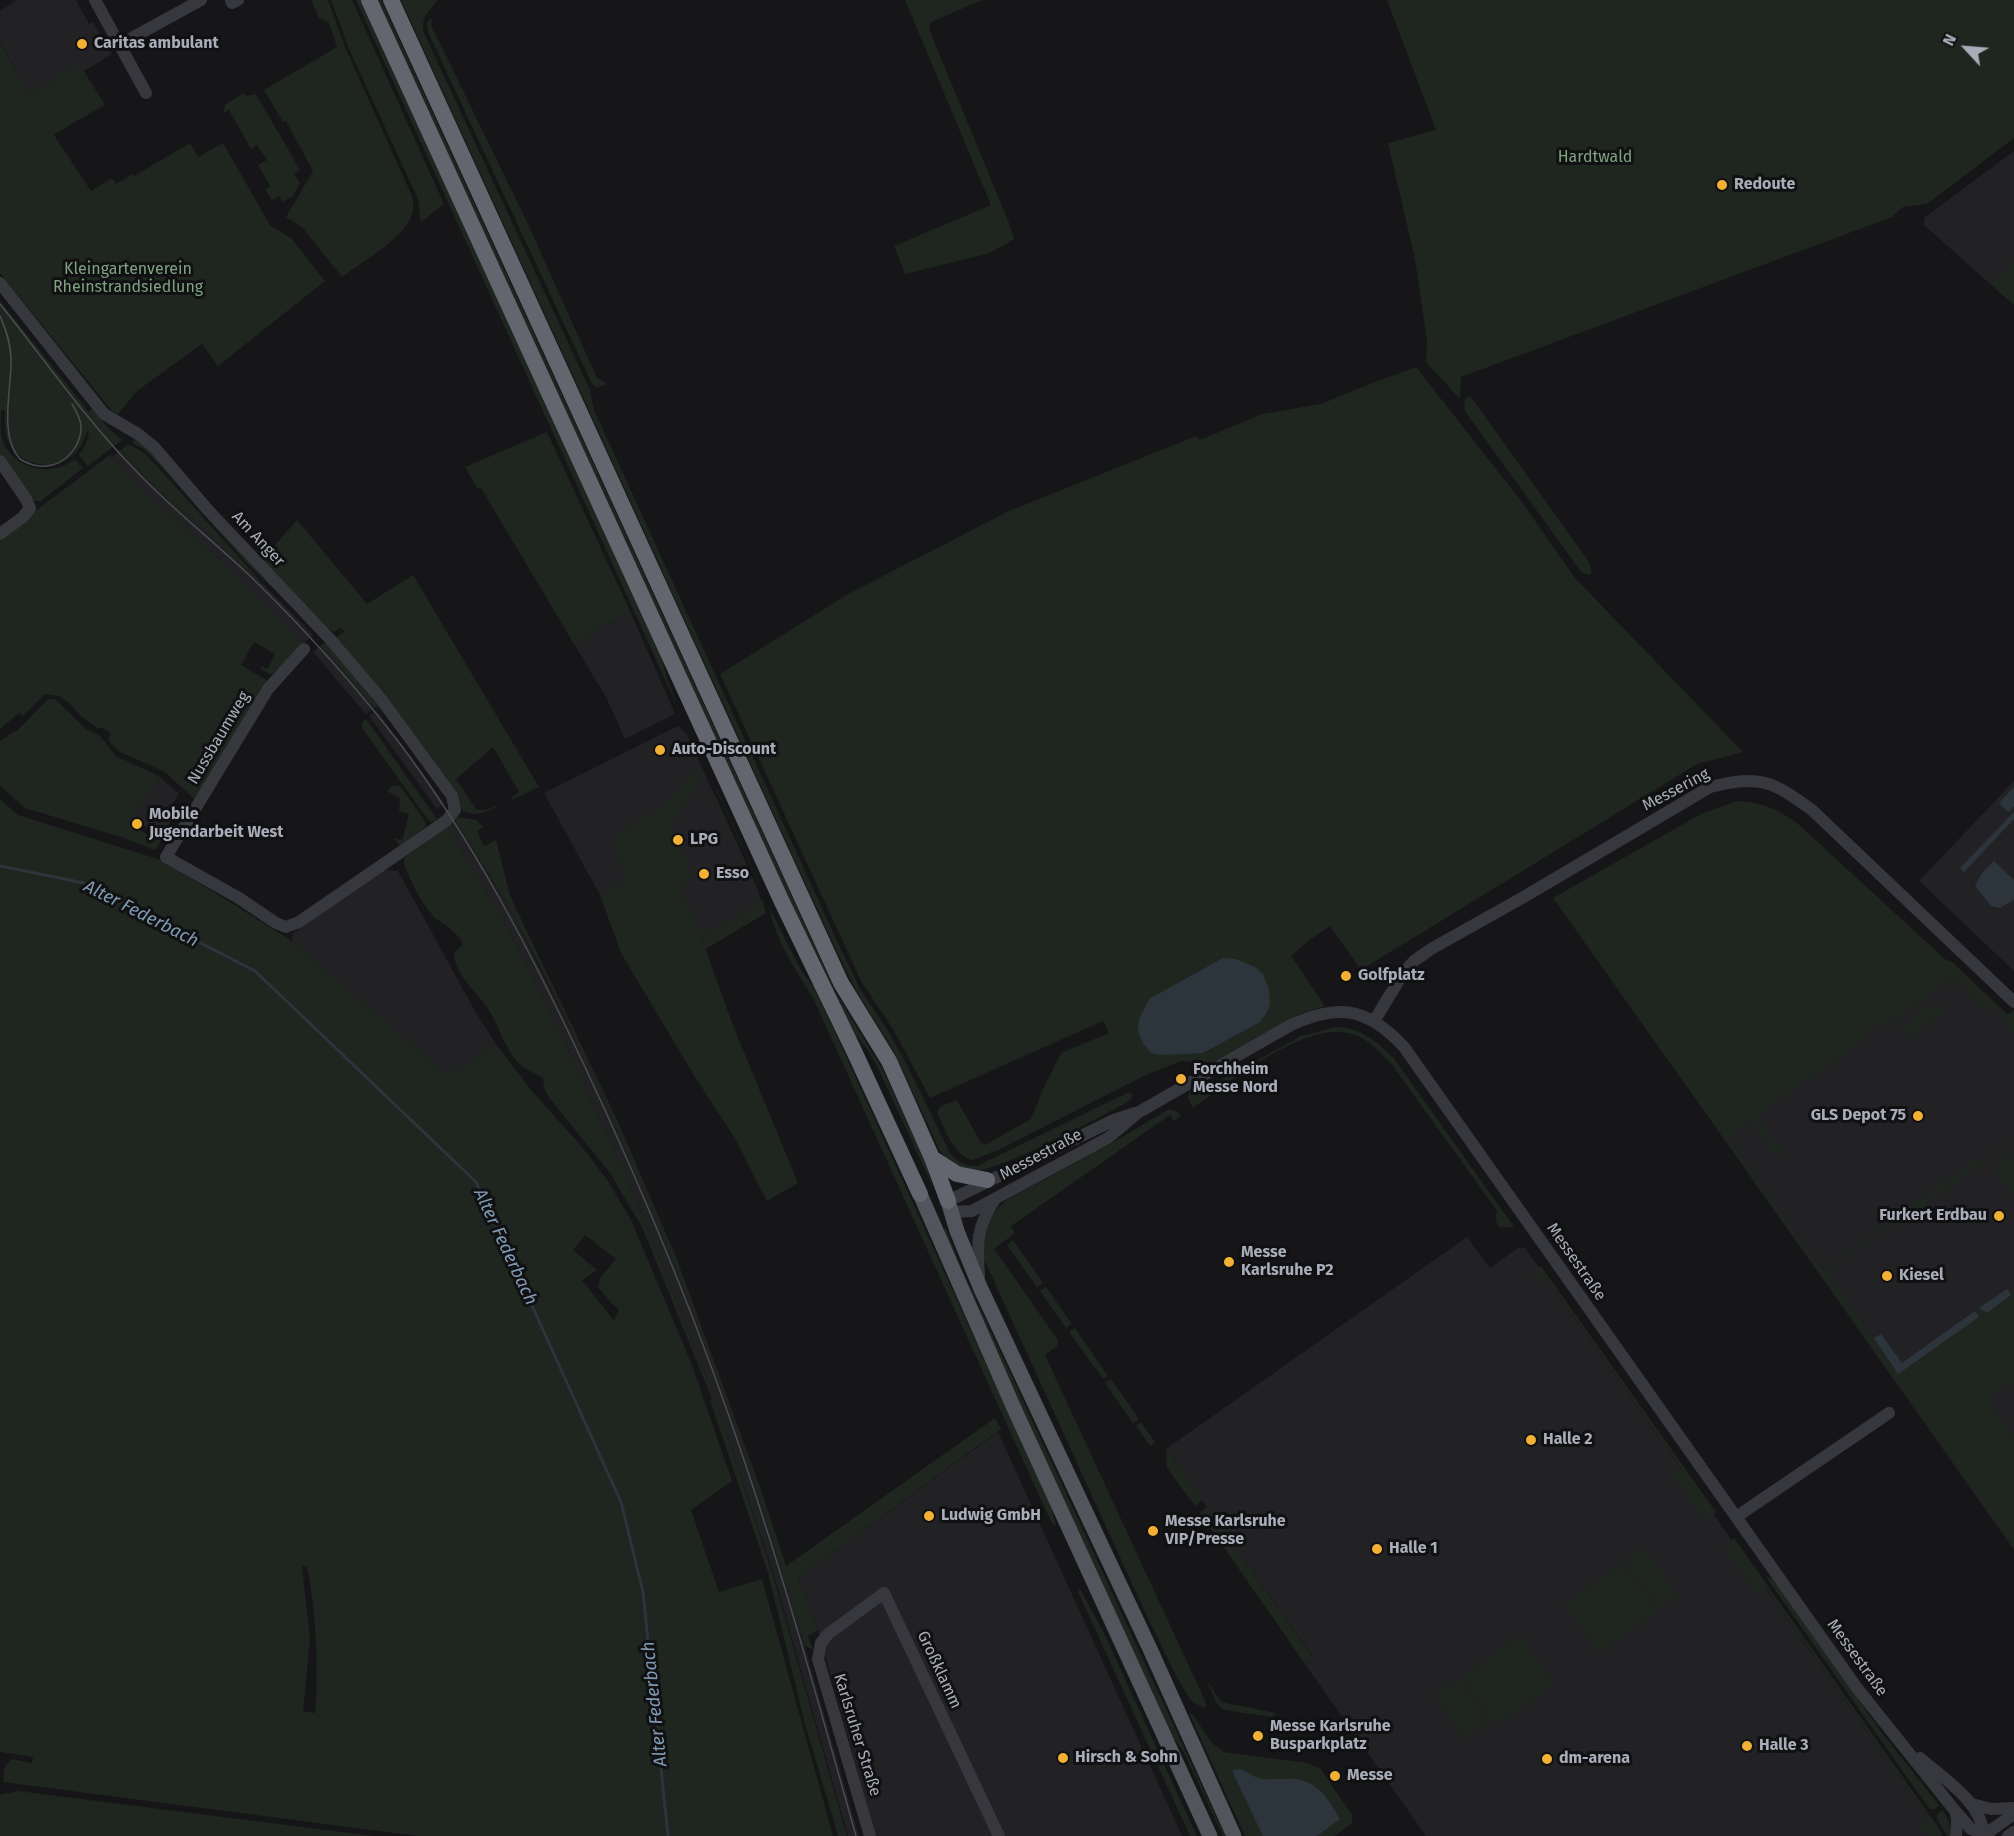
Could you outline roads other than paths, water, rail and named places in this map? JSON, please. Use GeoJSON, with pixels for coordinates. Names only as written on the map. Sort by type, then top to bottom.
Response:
{"type":"FeatureCollection","features":[{"type":"Feature","properties":{"kind":"highway"},"geometry":{"type":"LineString","coordinates":[[369,0],[782,902],[920,1194]]}},
{"type":"Feature","properties":{"kind":"highway"},"geometry":{"type":"LineString","coordinates":[[391,0],[841,983],[889,1061],[932,1158],[946,1207]]}},
{"type":"Feature","properties":{"kind":"highway"},"geometry":{"type":"LineString","coordinates":[[932,1158],[957,1174],[987,1180]]}},
{"type":"Feature","properties":{"kind":"main road"},"geometry":{"type":"LineString","coordinates":[[920,1194],[946,1207],[980,1287],[1150,1649],[1234,1836]]}},
{"type":"Feature","properties":{"kind":"main road"},"geometry":{"type":"LineString","coordinates":[[920,1194],[1013,1406],[1210,1836]]}},
{"type":"Feature","properties":{"kind":"main road"},"geometry":{"type":"LineString","coordinates":[[939,1236],[938,1218],[946,1207]]}},
{"type":"Feature","properties":{"kind":"street"},"geometry":{"type":"LineString","coordinates":[[95,0],[146,93]]}},
{"type":"Feature","properties":{"kind":"street"},"geometry":{"type":"LineString","coordinates":[[119,45],[201,0]]}},
{"type":"Feature","properties":{"kind":"street"},"geometry":{"type":"LineString","coordinates":[[231,0],[232,3],[237,0]]}},
{"type":"Feature","properties":{"kind":"street","name":"Am Anger"},"geometry":{"type":"LineString","coordinates":[[0,283],[104,414],[138,434],[154,447],[208,510],[329,638],[381,699],[433,768],[455,802],[452,815],[433,830]]}},
{"type":"Feature","properties":{"kind":"street"},"geometry":{"type":"LineString","coordinates":[[0,461],[30,508],[23,518],[0,534]]}},
{"type":"Feature","properties":{"kind":"street","name":"Nussbaumweg"},"geometry":{"type":"LineString","coordinates":[[304,649],[268,688],[166,857],[286,927],[299,922],[433,830]]}},
{"type":"Feature","properties":{"kind":"street","name":"Messering"},"geometry":{"type":"LineString","coordinates":[[1374,1021],[1404,972],[1431,949],[1710,787],[1738,780],[1757,781],[1783,789],[1812,810],[2014,1002]]}},
{"type":"Feature","properties":{"kind":"street","name":"Messestraße"},"geometry":{"type":"LineString","coordinates":[[946,1207],[972,1211],[1108,1138],[1139,1112],[1309,1016],[1338,1011],[1359,1014],[1374,1021],[1392,1034],[1404,1047],[1857,1688],[1956,1812],[1971,1828],[1984,1836]]}},
{"type":"Feature","properties":{"kind":"street","name":"Messestraße"},"geometry":{"type":"LineString","coordinates":[[946,1207],[987,1180],[1114,1120],[1139,1112]]}},
{"type":"Feature","properties":{"kind":"street"},"geometry":{"type":"LineString","coordinates":[[980,1287],[977,1236],[984,1215],[996,1198]]}},
{"type":"Feature","properties":{"kind":"street"},"geometry":{"type":"LineString","coordinates":[[1742,1514],[1889,1413]]}},
{"type":"Feature","properties":{"kind":"street","name":"Großklamm"},"geometry":{"type":"LineString","coordinates":[[821,1643],[836,1627],[885,1593],[999,1836]]}},
{"type":"Feature","properties":{"kind":"street","name":"Karlsruher Straße"},"geometry":{"type":"LineString","coordinates":[[821,1643],[818,1659],[820,1669],[830,1696],[870,1836]]}},
{"type":"Feature","properties":{"kind":"street","name":"Messestraße"},"geometry":{"type":"LineString","coordinates":[[1899,1740],[1972,1804],[1983,1824],[1984,1836]]}},
{"type":"Feature","properties":{"kind":"street"},"geometry":{"type":"LineString","coordinates":[[1972,1804],[1991,1809],[2014,1808]]}},
{"type":"Feature","properties":{"kind":"street"},"geometry":{"type":"LineString","coordinates":[[1956,1812],[1956,1836]]}},
{"type":"Feature","properties":{"kind":"street"},"geometry":{"type":"LineString","coordinates":[[1984,1836],[2014,1814]]}},
{"type":"Feature","properties":{"kind":"street"},"geometry":{"type":"LineString","coordinates":[[2008,1836],[2014,1832]]}},
{"type":"Feature","properties":{"kind":"street"},"geometry":{"type":"LineString","coordinates":[[1984,1836],[1989,1836]]}},
{"type":"Feature","properties":{"kind":"waterway","name":"Alter Federbach"},"geometry":{"type":"LineString","coordinates":[[0,866],[84,883],[255,971],[476,1182],[621,1502],[643,1592],[668,1836]]}},
{"type":"Feature","properties":{"kind":"tram line"},"geometry":{"type":"LineString","coordinates":[[0,304],[83,411],[149,485],[268,594],[363,697],[426,779],[477,859],[523,941],[608,1116],[651,1215],[729,1415],[776,1558],[856,1836]]}},
{"type":"Feature","properties":{"kind":"tram line"},"geometry":{"type":"LineString","coordinates":[[0,316],[11,352],[8,428],[10,440],[20,459],[33,465],[46,466],[60,462],[71,453],[81,432],[79,417],[72,404]]}},
{"type":"Feature","properties":{"kind":"place","name":"Caritas ambulant"},"geometry":{"type":"Point","coordinates":[82,44]}},
{"type":"Feature","properties":{"kind":"place","name":"Redoute"},"geometry":{"type":"Point","coordinates":[1722,185]}},
{"type":"Feature","properties":{"kind":"place","name":"Auto-Discount"},"geometry":{"type":"Point","coordinates":[660,750]}},
{"type":"Feature","properties":{"kind":"place","name":"Mobile Jugendarbeit West"},"geometry":{"type":"Point","coordinates":[137,824]}},
{"type":"Feature","properties":{"kind":"place","name":"LPG"},"geometry":{"type":"Point","coordinates":[678,840]}},
{"type":"Feature","properties":{"kind":"place","name":"Esso"},"geometry":{"type":"Point","coordinates":[704,874]}},
{"type":"Feature","properties":{"kind":"place","name":"Golfplatz"},"geometry":{"type":"Point","coordinates":[1346,976]}},
{"type":"Feature","properties":{"kind":"place","name":"Forchheim Messe Nord"},"geometry":{"type":"Point","coordinates":[1181,1079]}},
{"type":"Feature","properties":{"kind":"place","name":"GLS Depot 75"},"geometry":{"type":"Point","coordinates":[1918,1116]}},
{"type":"Feature","properties":{"kind":"place","name":"Furkert Erdbau"},"geometry":{"type":"Point","coordinates":[1999,1216]}},
{"type":"Feature","properties":{"kind":"place","name":"Messe Karlsruhe P2"},"geometry":{"type":"Point","coordinates":[1229,1262]}},
{"type":"Feature","properties":{"kind":"place","name":"Kiesel"},"geometry":{"type":"Point","coordinates":[1887,1276]}},
{"type":"Feature","properties":{"kind":"place","name":"Halle 2"},"geometry":{"type":"Point","coordinates":[1531,1440]}},
{"type":"Feature","properties":{"kind":"place","name":"Ludwig GmbH"},"geometry":{"type":"Point","coordinates":[929,1516]}},
{"type":"Feature","properties":{"kind":"place","name":"Messe Karlsruhe VIP/Presse"},"geometry":{"type":"Point","coordinates":[1153,1531]}},
{"type":"Feature","properties":{"kind":"place","name":"Halle 1"},"geometry":{"type":"Point","coordinates":[1377,1549]}},
{"type":"Feature","properties":{"kind":"place","name":"Messe Karlsruhe Busparkplatz"},"geometry":{"type":"Point","coordinates":[1258,1736]}},
{"type":"Feature","properties":{"kind":"place","name":"Halle 3"},"geometry":{"type":"Point","coordinates":[1747,1746]}},
{"type":"Feature","properties":{"kind":"place","name":"Hirsch & Sohn"},"geometry":{"type":"Point","coordinates":[1063,1758]}},
{"type":"Feature","properties":{"kind":"place","name":"dm-arena"},"geometry":{"type":"Point","coordinates":[1547,1759]}},
{"type":"Feature","properties":{"kind":"place","name":"Messe"},"geometry":{"type":"Point","coordinates":[1335,1776]}},
{"type":"Feature","properties":{"kind":"park label","name":"Hardtwald"},"geometry":{"type":"Point","coordinates":[1595,158]}},
{"type":"Feature","properties":{"kind":"park label","name":"Kleingartenverein Rheinstrandsiedlung"},"geometry":{"type":"Point","coordinates":[128,279]}}]}
